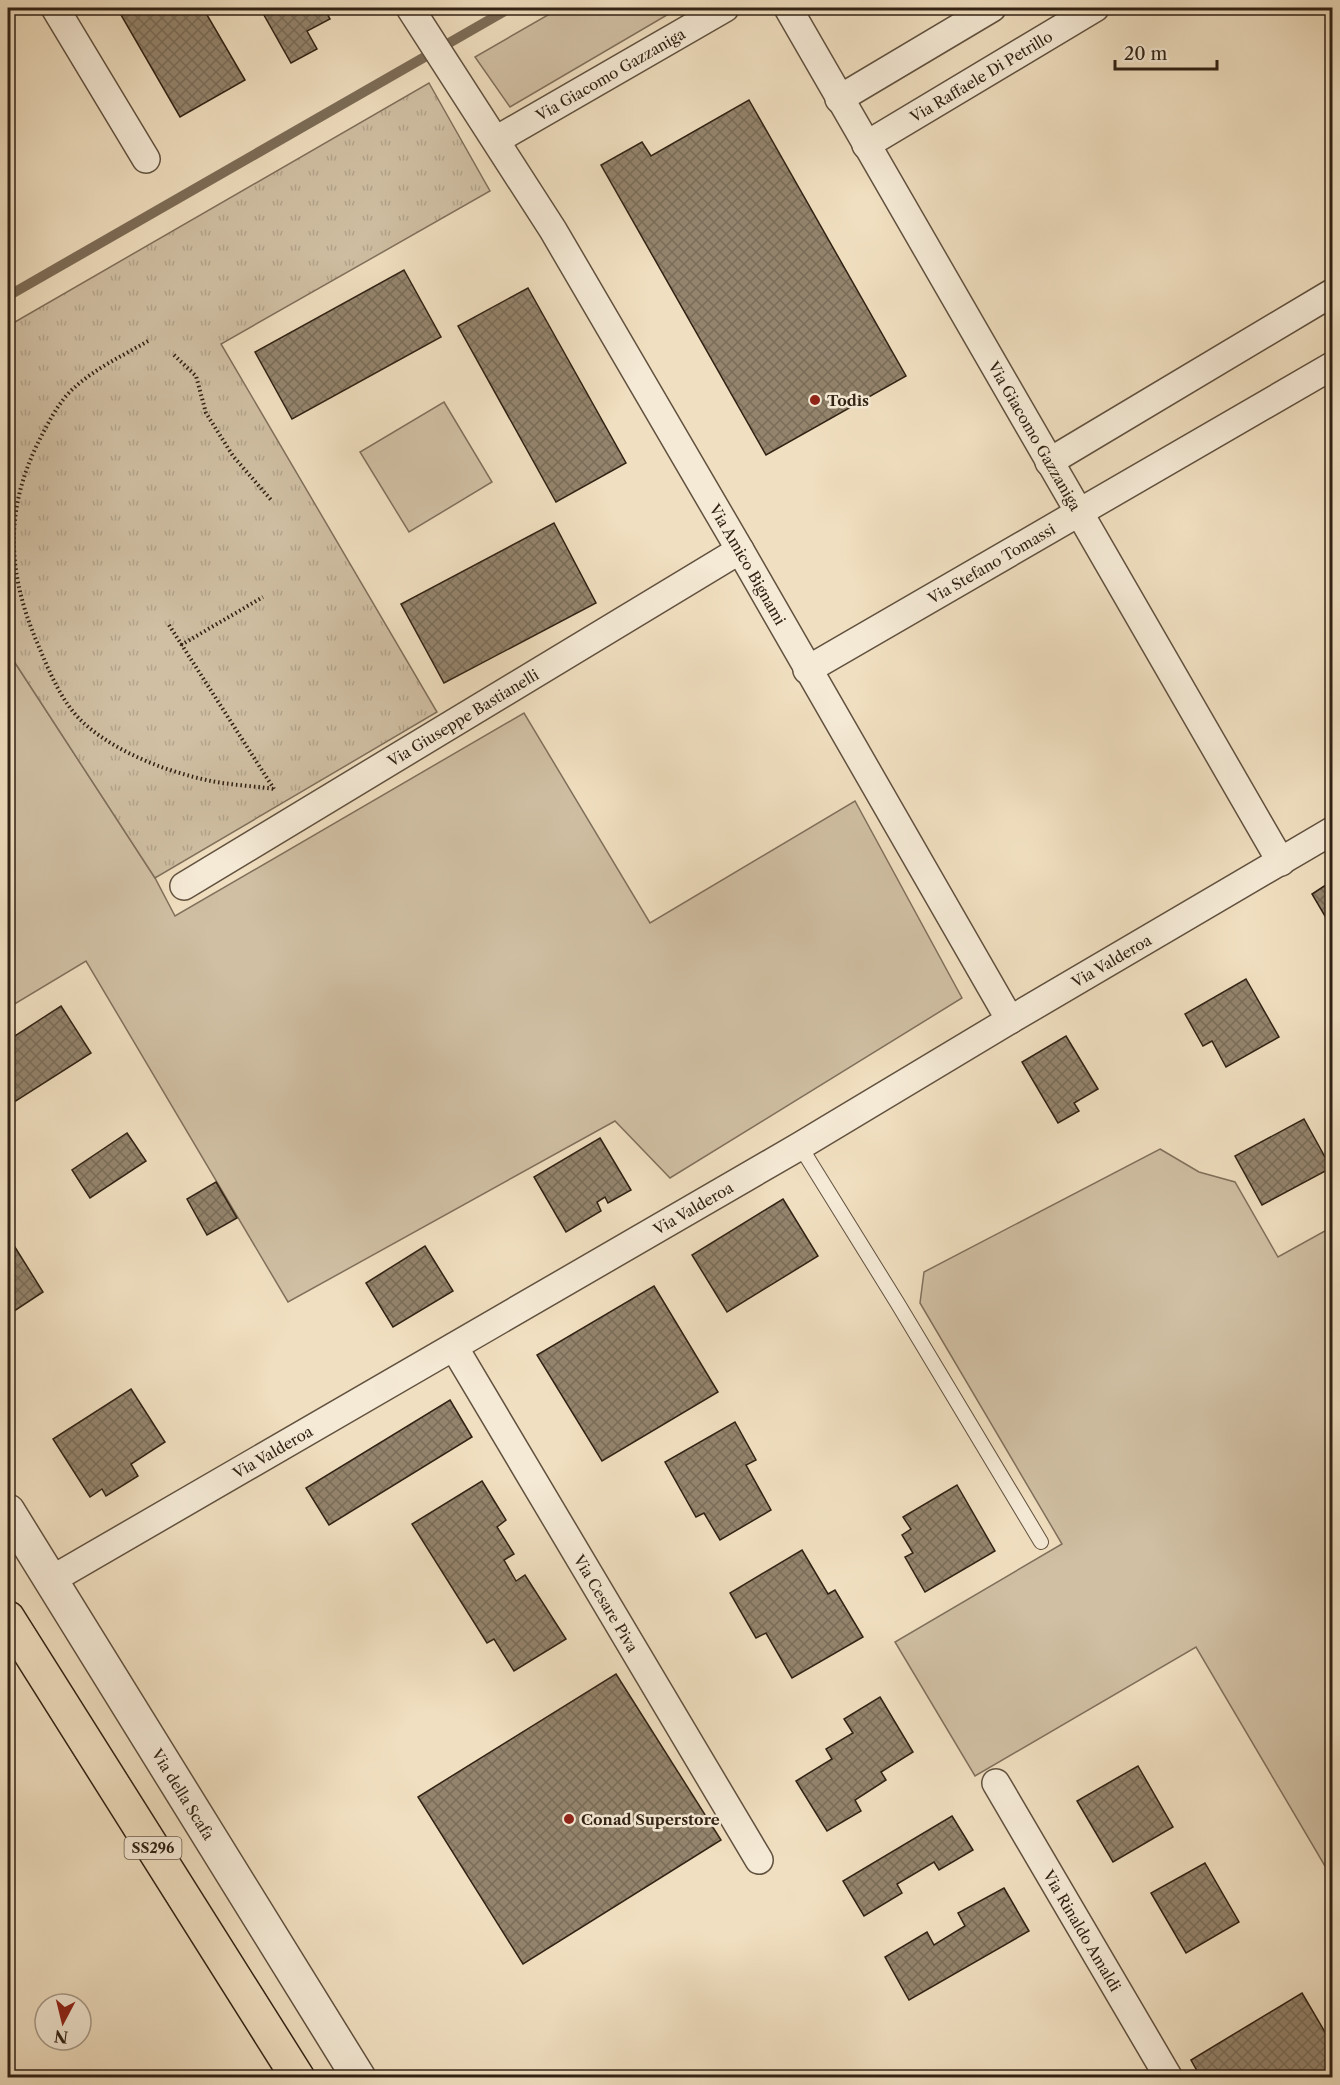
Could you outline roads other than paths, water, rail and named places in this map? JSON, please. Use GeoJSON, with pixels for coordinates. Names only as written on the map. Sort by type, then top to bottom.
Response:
{"type":"FeatureCollection","features":[{"type":"Feature","properties":{"kind":"main road","name":"SS296"},"geometry":{"type":"LineString","coordinates":[[8,1618],[298,2078]]}},
{"type":"Feature","properties":{"kind":"street"},"geometry":{"type":"LineString","coordinates":[[56,8],[146,159]]}},
{"type":"Feature","properties":{"kind":"street","name":"Via Giacomo Gazzaniga"},"geometry":{"type":"LineString","coordinates":[[496,140],[725,8]]}},
{"type":"Feature","properties":{"kind":"street","name":"Via Giacomo Gazzaniga"},"geometry":{"type":"LineString","coordinates":[[788,8],[1281,862]]}},
{"type":"Feature","properties":{"kind":"street"},"geometry":{"type":"LineString","coordinates":[[839,99],[992,8]]}},
{"type":"Feature","properties":{"kind":"street","name":"Via Raffaele Di Petrillo"},"geometry":{"type":"LineString","coordinates":[[866,145],[1095,8]]}},
{"type":"Feature","properties":{"kind":"street","name":"Via Amico Bignami"},"geometry":{"type":"LineString","coordinates":[[412,10],[553,230],[1010,1020]]}},
{"type":"Feature","properties":{"kind":"street"},"geometry":{"type":"LineString","coordinates":[[1049,462],[1332,293]]}},
{"type":"Feature","properties":{"kind":"street","name":"Via Stefano Tomassi"},"geometry":{"type":"LineString","coordinates":[[807,670],[1332,366]]}},
{"type":"Feature","properties":{"kind":"street","name":"Via Giuseppe Bastianelli"},"geometry":{"type":"LineString","coordinates":[[184,886],[740,550]]}},
{"type":"Feature","properties":{"kind":"street","name":"Via Valderoa"},"geometry":{"type":"LineString","coordinates":[[51,1580],[800,1146],[1332,831]]}},
{"type":"Feature","properties":{"kind":"street","name":"Via Cesare Piva"},"geometry":{"type":"LineString","coordinates":[[454,1347],[759,1860]]}},
{"type":"Feature","properties":{"kind":"street","name":"Via della Scafa"},"geometry":{"type":"LineString","coordinates":[[8,1512],[359,2078]]}},
{"type":"Feature","properties":{"kind":"street","name":"Via Rinaldo Amaldi"},"geometry":{"type":"LineString","coordinates":[[996,1784],[1169,2078]]}},
{"type":"Feature","properties":{"kind":"lane"},"geometry":{"type":"LineString","coordinates":[[800,1146],[1041,1542]]}},
{"type":"Feature","properties":{"kind":"waterway"},"geometry":{"type":"LineString","coordinates":[[8,296],[510,8]]}},
{"type":"Feature","properties":{"kind":"place","name":"Todis"},"geometry":{"type":"Point","coordinates":[815,400]}},
{"type":"Feature","properties":{"kind":"place","name":"Conad Superstore"},"geometry":{"type":"Point","coordinates":[569,1819]}}]}
